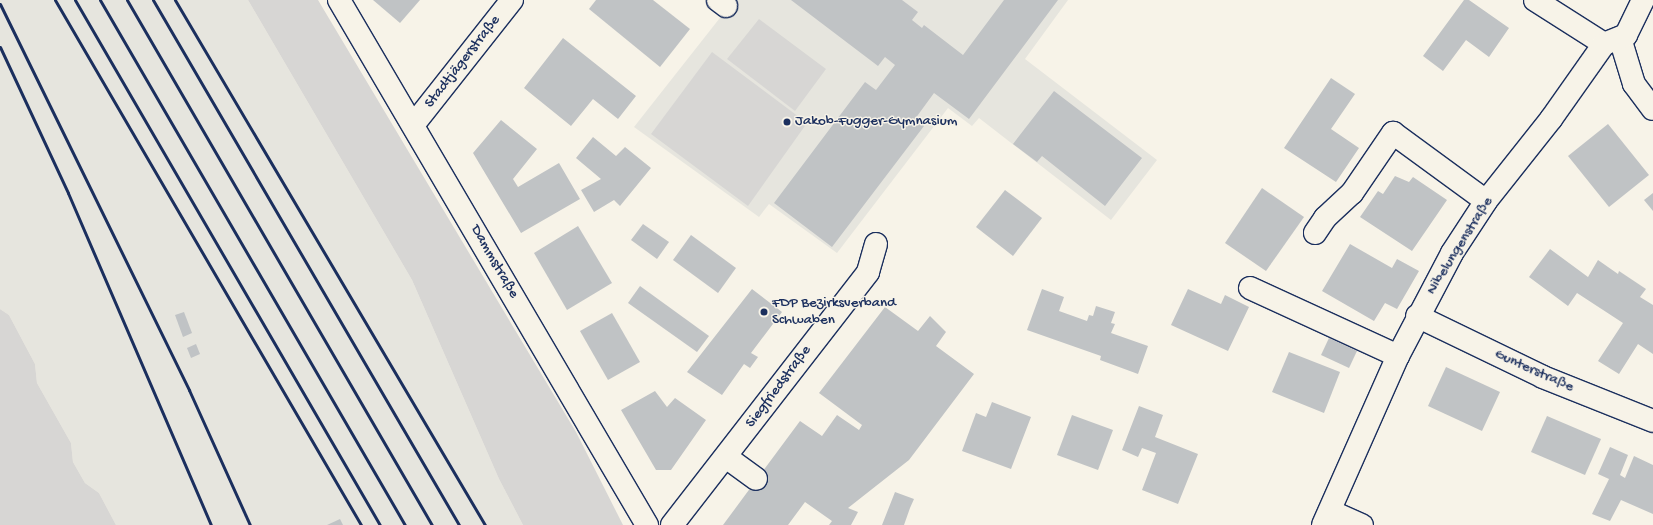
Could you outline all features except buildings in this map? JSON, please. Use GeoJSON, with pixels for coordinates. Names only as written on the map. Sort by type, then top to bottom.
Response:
{"type":"FeatureCollection","features":[{"type":"Feature","properties":{"kind":"street","name":"Dammstraße"},"geometry":{"type":"LineString","coordinates":[[339,0],[414,124],[647,525]]}},
{"type":"Feature","properties":{"kind":"street","name":"Stadtjägerstraße"},"geometry":{"type":"LineString","coordinates":[[414,124],[512,0]]}},
{"type":"Feature","properties":{"kind":"street"},"geometry":{"type":"LineString","coordinates":[[1534,0],[1612,41],[1634,84],[1653,108]]}},
{"type":"Feature","properties":{"kind":"street","name":"Nibelungenstraße"},"geometry":{"type":"LineString","coordinates":[[1326,518],[1417,316],[1486,201],[1612,41],[1626,35],[1643,0]]}},
{"type":"Feature","properties":{"kind":"street"},"geometry":{"type":"LineString","coordinates":[[1316,232],[1325,218],[1352,193],[1393,133],[1486,201]]}},
{"type":"Feature","properties":{"kind":"street","name":"Siegfriedstraße"},"geometry":{"type":"LineString","coordinates":[[672,525],[868,272],[876,244]]}},
{"type":"Feature","properties":{"kind":"street"},"geometry":{"type":"LineString","coordinates":[[1250,288],[1398,356]]}},
{"type":"Feature","properties":{"kind":"street","name":"Gunterstraße"},"geometry":{"type":"LineString","coordinates":[[1417,316],[1544,377],[1653,421]]}},
{"type":"Feature","properties":{"kind":"street"},"geometry":{"type":"LineString","coordinates":[[726,457],[756,479]]}},
{"type":"Feature","properties":{"kind":"street"},"geometry":{"type":"LineString","coordinates":[[1326,518],[1362,525]]}},
{"type":"Feature","properties":{"kind":"shaded area"},"geometry":{"type":"Polygon","coordinates":[[[0,0],[248,0],[412,280],[499,479],[523,525],[116,525],[99,493],[85,483],[73,462],[71,443],[37,383],[35,364],[9,315],[0,309],[0,0]]]}},
{"type":"Feature","properties":{"kind":"shaded area"},"geometry":{"type":"Polygon","coordinates":[[[248,0],[318,0],[576,432],[623,525],[523,525],[499,479],[412,280],[248,0]]]}},
{"type":"Feature","properties":{"kind":"shaded area","name":"Jakob-Fugger-Gymnasium"},"geometry":{"type":"Polygon","coordinates":[[[734,0],[1068,0],[1025,59],[1157,160],[1111,220],[979,118],[972,126],[948,108],[837,253],[769,204],[759,217],[634,127],[734,0]]]}},
{"type":"Feature","properties":{"kind":"shaded area"},"geometry":{"type":"Polygon","coordinates":[[[759,19],[826,69],[795,111],[727,59],[759,19]]]}},
{"type":"Feature","properties":{"kind":"shaded area"},"geometry":{"type":"Polygon","coordinates":[[[712,52],[807,123],[748,206],[651,134],[712,52]]]}},
{"type":"Feature","properties":{"kind":"shaded area"},"geometry":{"type":"Polygon","coordinates":[[[0,309],[9,315],[35,364],[37,383],[71,443],[73,462],[85,483],[99,493],[116,525],[0,525],[0,309]]]}},
{"type":"Feature","properties":{"kind":"railway"},"geometry":{"type":"LineString","coordinates":[[55,0],[361,525]]}},
{"type":"Feature","properties":{"kind":"railway"},"geometry":{"type":"LineString","coordinates":[[75,0],[380,525]]}},
{"type":"Feature","properties":{"kind":"railway"},"geometry":{"type":"LineString","coordinates":[[100,0],[405,525]]}},
{"type":"Feature","properties":{"kind":"railway"},"geometry":{"type":"LineString","coordinates":[[127,0],[432,525]]}},
{"type":"Feature","properties":{"kind":"railway"},"geometry":{"type":"LineString","coordinates":[[153,0],[459,525]]}},
{"type":"Feature","properties":{"kind":"railway"},"geometry":{"type":"LineString","coordinates":[[175,0],[485,525]]}},
{"type":"Feature","properties":{"kind":"railway"},"geometry":{"type":"LineString","coordinates":[[0,4],[189,390],[250,525]]}},
{"type":"Feature","properties":{"kind":"railway"},"geometry":{"type":"LineString","coordinates":[[0,47],[68,193],[211,525]]}},
{"type":"Feature","properties":{"kind":"place","name":"Jakob-Fugger-Gymnasium"},"geometry":{"type":"Point","coordinates":[787,122]}},
{"type":"Feature","properties":{"kind":"place","name":"FDP Bezirksverband Schwaben"},"geometry":{"type":"Point","coordinates":[764,312]}}]}
